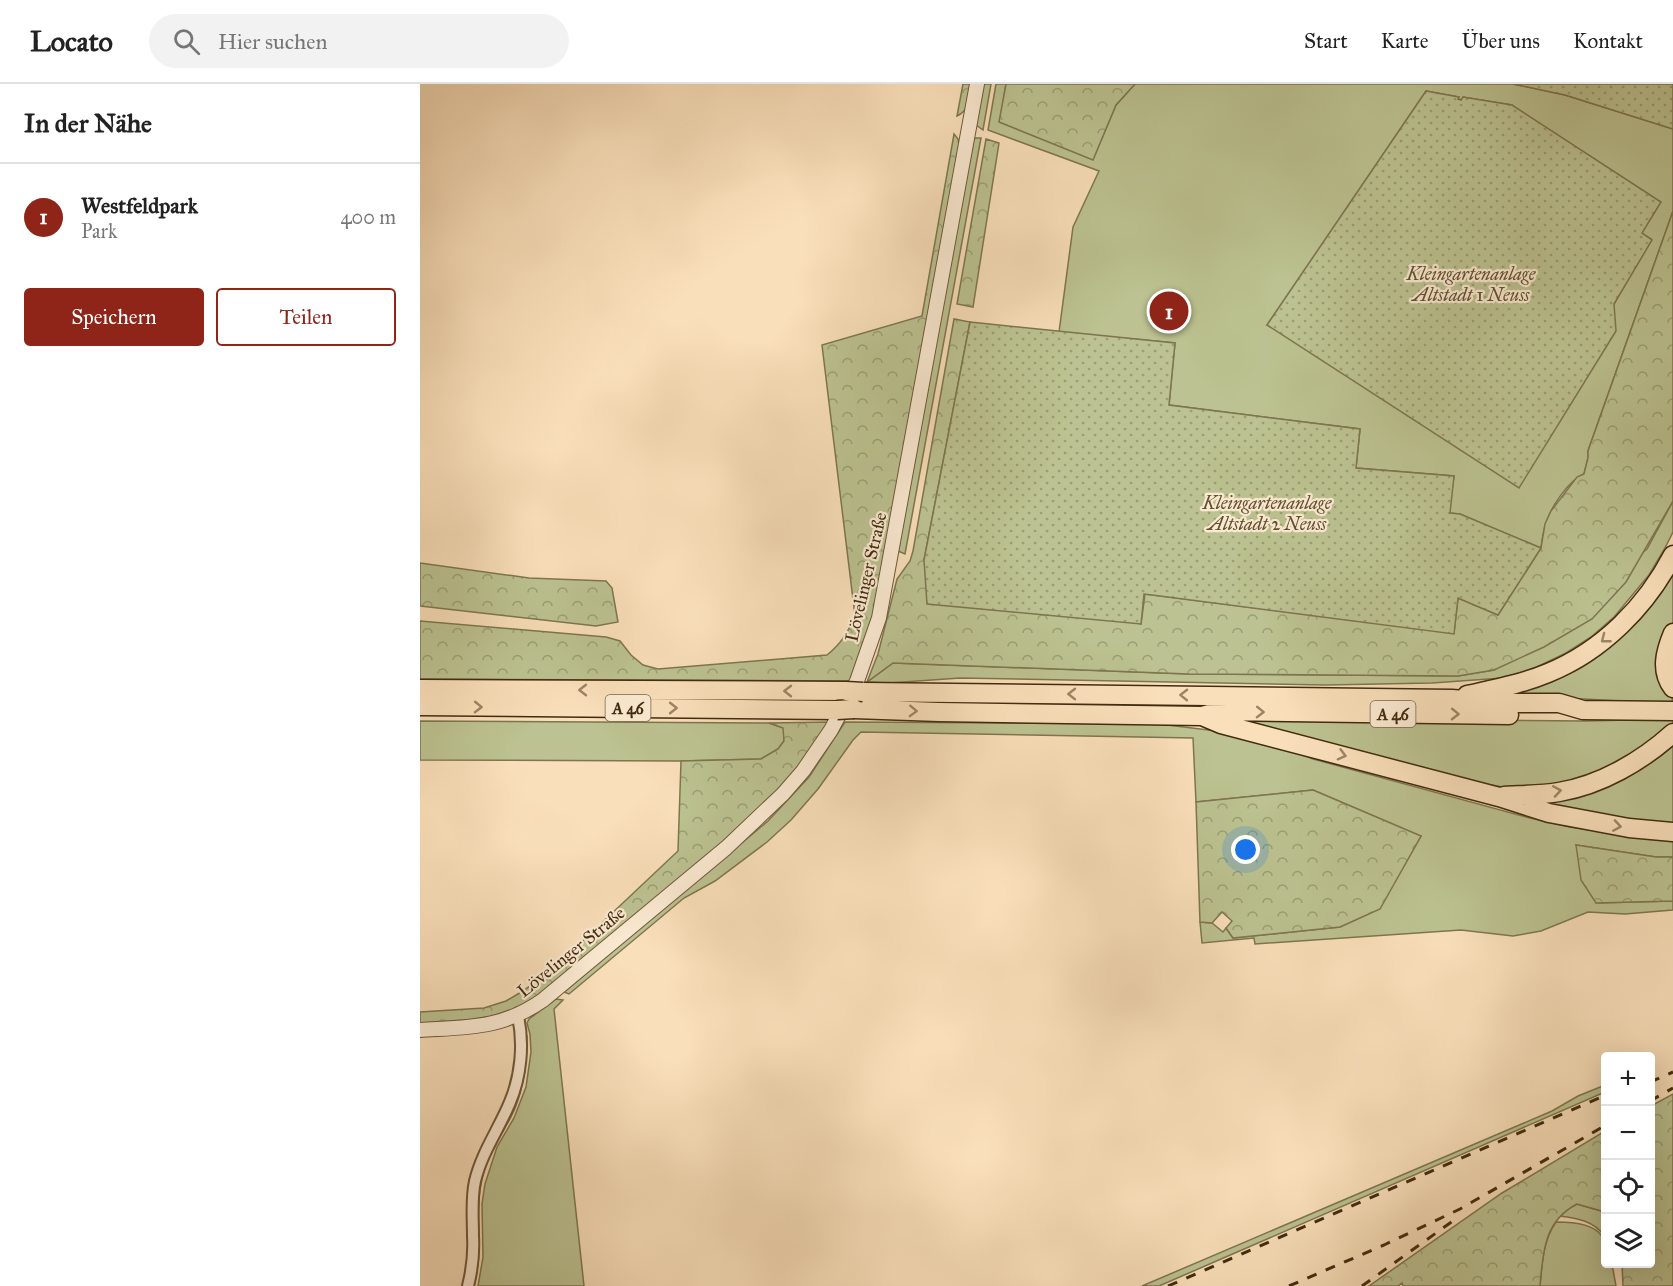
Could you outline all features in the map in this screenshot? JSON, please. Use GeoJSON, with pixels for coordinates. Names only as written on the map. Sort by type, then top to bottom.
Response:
{"type":"FeatureCollection","features":[{"type":"Feature","properties":{"kind":"highway","name":"A 46"},"geometry":{"type":"LineString","coordinates":[[420,689],[1452,699],[1509,686],[1546,674],[1589,651],[1629,617],[1657,582],[1673,555]]}},
{"type":"Feature","properties":{"kind":"highway"},"geometry":{"type":"LineString","coordinates":[[1673,633],[1665,660],[1666,676],[1673,688]]}},
{"type":"Feature","properties":{"kind":"highway"},"geometry":{"type":"LineString","coordinates":[[1452,699],[1496,703],[1559,703],[1583,710]]}},
{"type":"Feature","properties":{"kind":"highway","name":"A 46"},"geometry":{"type":"LineString","coordinates":[[420,706],[1202,716],[1221,711],[1560,716],[1583,710],[1673,711]]}},
{"type":"Feature","properties":{"kind":"highway"},"geometry":{"type":"LineString","coordinates":[[1202,716],[1221,724],[1499,797],[1523,806],[1586,821],[1673,832]]}},
{"type":"Feature","properties":{"kind":"highway"},"geometry":{"type":"LineString","coordinates":[[1499,797],[1560,791],[1592,783],[1642,757],[1673,733]]}},
{"type":"Feature","properties":{"kind":"street","name":"Lövelinger Straße"},"geometry":{"type":"LineString","coordinates":[[420,1030],[488,1025],[518,1016],[543,1000],[764,814],[817,753],[831,730],[857,681],[879,618],[977,84]]}},
{"type":"Feature","properties":{"kind":"street"},"geometry":{"type":"LineString","coordinates":[[468,1286],[473,1256],[474,1184],[483,1155],[516,1086],[521,1050],[518,1016]]}},
{"type":"Feature","properties":{"kind":"green space"},"geometry":{"type":"Polygon","coordinates":[[[963,84],[972,84],[970,98],[965,110],[957,116],[963,84]]]}},
{"type":"Feature","properties":{"kind":"green space"},"geometry":{"type":"Polygon","coordinates":[[[981,84],[991,84],[983,130],[976,125],[981,84]]]}},
{"type":"Feature","properties":{"kind":"green space"},"geometry":{"type":"Polygon","coordinates":[[[996,84],[1006,84],[1000,122],[1093,159],[1116,105],[1135,84],[1513,84],[1565,95],[1673,129],[1673,211],[1588,451],[1584,474],[1566,488],[1556,502],[1545,526],[1541,548],[1460,514],[1449,513],[1454,476],[1356,468],[1360,429],[1169,405],[1175,343],[1059,332],[1073,227],[1099,171],[988,130],[996,84]],[[1426,91],[1267,325],[1614,304],[1651,239],[1642,233],[1512,105],[1463,97],[1462,100],[1458,99],[1459,97],[1426,91]]]}},
{"type":"Feature","properties":{"kind":"green space"},"geometry":{"type":"Polygon","coordinates":[[[1006,84],[1135,84],[1116,105],[1093,160],[999,122],[1006,84]]]}},
{"type":"Feature","properties":{"kind":"green space"},"geometry":{"type":"Polygon","coordinates":[[[1513,84],[1673,84],[1673,129],[1565,95],[1513,84]]]}},
{"type":"Feature","properties":{"kind":"green space","name":"Kleingartenanlage Altstadt 1 Neuss"},"geometry":{"type":"Polygon","coordinates":[[[1426,91],[1459,97],[1458,99],[1461,100],[1463,97],[1512,105],[1661,202],[1642,233],[1652,240],[1614,304],[1616,331],[1519,488],[1267,325],[1426,91]]]}},
{"type":"Feature","properties":{"kind":"green space"},"geometry":{"type":"Polygon","coordinates":[[[954,134],[958,139],[960,149],[875,617],[851,681],[420,679],[420,621],[606,637],[620,641],[643,665],[658,669],[827,655],[836,647],[855,616],[822,345],[922,316],[954,134]]]}},
{"type":"Feature","properties":{"kind":"green space"},"geometry":{"type":"Polygon","coordinates":[[[975,138],[981,138],[905,554],[898,551],[970,144],[975,138]]]}},
{"type":"Feature","properties":{"kind":"green space"},"geometry":{"type":"Polygon","coordinates":[[[986,139],[999,143],[973,307],[957,304],[986,139]]]}},
{"type":"Feature","properties":{"kind":"green space"},"geometry":{"type":"Polygon","coordinates":[[[1673,211],[1673,501],[1626,582],[1592,619],[1544,647],[1494,670],[1458,676],[1189,674],[893,663],[867,682],[878,654],[897,579],[910,561],[913,551],[954,319],[970,322],[924,560],[1141,624],[1145,594],[1454,633],[1458,598],[1498,615],[1541,548],[1545,524],[1551,511],[1577,477],[1584,474],[1588,451],[1673,211]]]}},
{"type":"Feature","properties":{"kind":"green space","name":"Kleingartenanlage Altstadt 2 Neuss"},"geometry":{"type":"Polygon","coordinates":[[[970,322],[1175,343],[1169,405],[1360,429],[1356,468],[1454,476],[1450,513],[1460,514],[1541,548],[1498,615],[1458,598],[1454,634],[1144,594],[1141,624],[927,604],[924,560],[970,322]]]}},
{"type":"Feature","properties":{"kind":"green space"},"geometry":{"type":"Polygon","coordinates":[[[1673,501],[1673,532],[1665,548],[1649,575],[1614,617],[1591,637],[1566,653],[1537,667],[1503,678],[1432,683],[1326,685],[960,678],[889,683],[867,682],[893,663],[1189,674],[1458,676],[1494,670],[1647,549],[1673,501]]]}},
{"type":"Feature","properties":{"kind":"green space"},"geometry":{"type":"Polygon","coordinates":[[[420,563],[529,578],[606,581],[612,588],[618,622],[596,626],[420,606],[420,563]]]}},
{"type":"Feature","properties":{"kind":"green space"},"geometry":{"type":"Polygon","coordinates":[[[1673,574],[1673,622],[1664,643],[1673,704],[1584,699],[1483,698],[1546,683],[1585,665],[1603,653],[1634,624],[1673,574]]]}},
{"type":"Feature","properties":{"kind":"green space"},"geometry":{"type":"Polygon","coordinates":[[[863,701],[1329,704],[862,705],[863,701]]]}},
{"type":"Feature","properties":{"kind":"green space"},"geometry":{"type":"Polygon","coordinates":[[[1249,718],[1586,721],[1673,719],[1673,723],[1649,746],[1589,778],[1552,787],[1509,788],[1467,781],[1250,725],[1249,718]]]}},
{"type":"Feature","properties":{"kind":"green space"},"geometry":{"type":"Polygon","coordinates":[[[420,721],[769,723],[784,728],[784,741],[778,749],[761,759],[420,760],[420,721]]]}},
{"type":"Feature","properties":{"kind":"green space"},"geometry":{"type":"Polygon","coordinates":[[[830,722],[821,739],[759,813],[543,995],[497,1019],[420,1025],[420,1012],[484,1008],[506,1001],[523,991],[555,967],[678,851],[681,761],[761,759],[778,749],[784,741],[783,728],[769,723],[830,722]]]}},
{"type":"Feature","properties":{"kind":"green space"},"geometry":{"type":"Polygon","coordinates":[[[845,722],[1159,724],[1225,732],[1273,743],[1313,759],[1530,818],[1570,827],[1673,839],[1673,857],[1656,857],[1576,845],[1596,903],[1673,901],[1673,910],[1625,914],[1588,912],[1541,931],[1513,936],[1461,930],[1255,944],[1254,938],[1202,943],[1200,922],[1212,923],[1223,932],[1226,928],[1233,938],[1340,927],[1379,909],[1421,836],[1313,790],[1196,802],[1193,738],[861,732],[818,789],[791,820],[767,842],[715,881],[684,898],[569,994],[564,992],[768,821],[809,777],[845,722]]]}},
{"type":"Feature","properties":{"kind":"green space"},"geometry":{"type":"Polygon","coordinates":[[[1673,746],[1673,825],[1629,822],[1532,803],[1572,797],[1607,786],[1640,770],[1673,746]]]}},
{"type":"Feature","properties":{"kind":"green space"},"geometry":{"type":"Polygon","coordinates":[[[1313,790],[1421,836],[1380,909],[1340,927],[1233,938],[1226,928],[1232,921],[1222,912],[1212,923],[1200,922],[1196,802],[1313,790]]]}},
{"type":"Feature","properties":{"kind":"green space"},"geometry":{"type":"Polygon","coordinates":[[[1576,845],[1656,857],[1673,857],[1673,901],[1596,903],[1581,880],[1576,845]]]}},
{"type":"Feature","properties":{"kind":"green space"},"geometry":{"type":"Polygon","coordinates":[[[556,999],[563,1000],[554,1009],[584,1286],[478,1286],[483,1257],[482,1204],[485,1184],[497,1147],[514,1118],[526,1087],[531,1052],[527,1023],[529,1019],[556,999]]]}},
{"type":"Feature","properties":{"kind":"green space"},"geometry":{"type":"Polygon","coordinates":[[[524,1036],[527,1036],[526,1057],[519,1097],[489,1158],[481,1184],[478,1209],[477,1273],[474,1286],[472,1286],[476,1202],[483,1166],[509,1115],[524,1036]]]}},
{"type":"Feature","properties":{"kind":"green space"},"geometry":{"type":"Polygon","coordinates":[[[1601,1087],[1601,1094],[1159,1286],[1142,1286],[1552,1111],[1578,1096],[1601,1087]]]}},
{"type":"Feature","properties":{"kind":"green space"},"geometry":{"type":"Polygon","coordinates":[[[1673,1094],[1673,1286],[1623,1286],[1622,1268],[1655,1268],[1655,1104],[1673,1094]]]}},
{"type":"Feature","properties":{"kind":"green space"},"geometry":{"type":"Polygon","coordinates":[[[1601,1133],[1601,1211],[1577,1204],[1558,1219],[1544,1250],[1540,1286],[1403,1286],[1402,1283],[1398,1286],[1369,1286],[1502,1193],[1601,1133]]]}},
{"type":"Feature","properties":{"kind":"green space"},"geometry":{"type":"Polygon","coordinates":[[[1577,1204],[1601,1211],[1601,1232],[1591,1224],[1579,1219],[1559,1216],[1577,1204]]]}},
{"type":"Feature","properties":{"kind":"green space"},"geometry":{"type":"Polygon","coordinates":[[[1556,1222],[1570,1222],[1585,1225],[1598,1232],[1601,1236],[1601,1268],[1613,1268],[1616,1286],[1540,1286],[1546,1244],[1556,1222]]]}},
{"type":"Feature","properties":{"kind":"railway"},"geometry":{"type":"LineString","coordinates":[[1655,1080],[1673,1072]]}},
{"type":"Feature","properties":{"kind":"railway"},"geometry":{"type":"LineString","coordinates":[[1655,1098],[1673,1088]]}},
{"type":"Feature","properties":{"kind":"railway"},"geometry":{"type":"LineString","coordinates":[[1168,1286],[1601,1097]]}},
{"type":"Feature","properties":{"kind":"railway"},"geometry":{"type":"LineString","coordinates":[[1289,1286],[1460,1209],[1601,1128]]}},
{"type":"Feature","properties":{"kind":"railway"},"geometry":{"type":"LineString","coordinates":[[1362,1286],[1457,1218]]}},
{"type":"Feature","properties":{"kind":"place","name":"Westfeldpark"},"geometry":{"type":"Point","coordinates":[1169,311]}}]}
